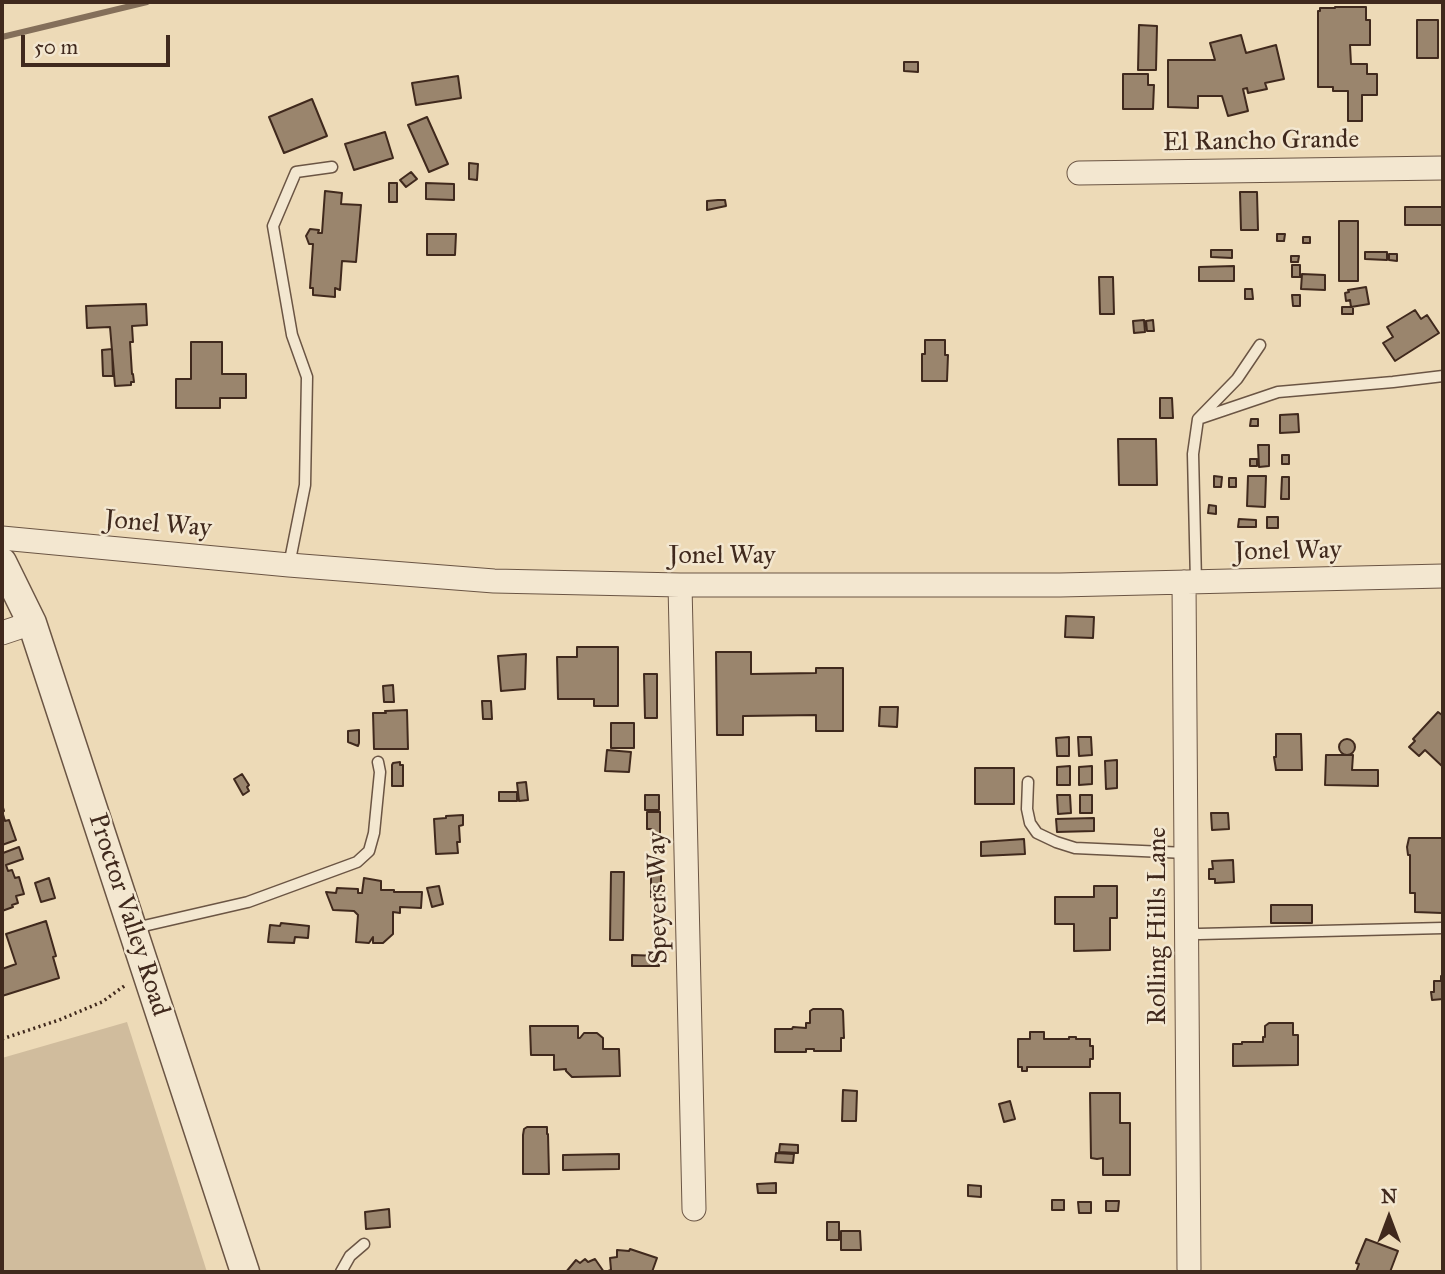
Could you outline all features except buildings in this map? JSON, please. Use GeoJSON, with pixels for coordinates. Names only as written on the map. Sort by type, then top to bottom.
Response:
{"type":"FeatureCollection","features":[{"type":"Feature","properties":{"kind":"street","name":"El Rancho Grande"},"geometry":{"type":"LineString","coordinates":[[1079,173],[1443,168]]}},
{"type":"Feature","properties":{"kind":"street","name":"Jonel Way"},"geometry":{"type":"LineString","coordinates":[[3,541],[494,581],[680,585],[1060,585],[1443,576]]}},
{"type":"Feature","properties":{"kind":"street","name":"Proctor Valley Road"},"geometry":{"type":"LineString","coordinates":[[3,541],[245,1272]]}},
{"type":"Feature","properties":{"kind":"street","name":"Rolling Hills Lane"},"geometry":{"type":"LineString","coordinates":[[1189,1269],[1186,853],[1190,582]]}},
{"type":"Feature","properties":{"kind":"street","name":"Speyers Way"},"geometry":{"type":"LineString","coordinates":[[680,585],[694,1209]]}},
{"type":"Feature","properties":{"kind":"street"},"geometry":{"type":"LineString","coordinates":[[2,633],[32,623]]}},
{"type":"Feature","properties":{"kind":"lane"},"geometry":{"type":"LineString","coordinates":[[289,565],[305,485],[307,377],[292,335],[273,226],[296,172],[331,167]]}},
{"type":"Feature","properties":{"kind":"lane"},"geometry":{"type":"LineString","coordinates":[[1190,582],[1192,454],[1198,419],[1237,379],[1260,345]]}},
{"type":"Feature","properties":{"kind":"lane"},"geometry":{"type":"LineString","coordinates":[[1198,419],[1278,392],[1443,376]]}},
{"type":"Feature","properties":{"kind":"lane"},"geometry":{"type":"LineString","coordinates":[[132,929],[248,902],[357,862],[369,850],[374,834],[380,772],[378,762]]}},
{"type":"Feature","properties":{"kind":"lane"},"geometry":{"type":"LineString","coordinates":[[1028,782],[1027,808],[1030,823],[1037,833],[1055,842],[1075,848],[1186,853]]}},
{"type":"Feature","properties":{"kind":"lane"},"geometry":{"type":"LineString","coordinates":[[1187,931],[1199,934],[1443,928]]}},
{"type":"Feature","properties":{"kind":"lane"},"geometry":{"type":"LineString","coordinates":[[341,1272],[350,1256],[364,1244]]}},
{"type":"Feature","properties":{"kind":"path"},"geometry":{"type":"LineString","coordinates":[[2,1039],[102,1002],[146,971]]}},
{"type":"Feature","properties":{"kind":"shaded area"},"geometry":{"type":"Polygon","coordinates":[[[127,1022],[207,1272],[2,1272],[2,1058],[127,1022]]]}},
{"type":"Feature","properties":{"kind":"waterway"},"geometry":{"type":"LineString","coordinates":[[2,37],[147,2]]}}]}
